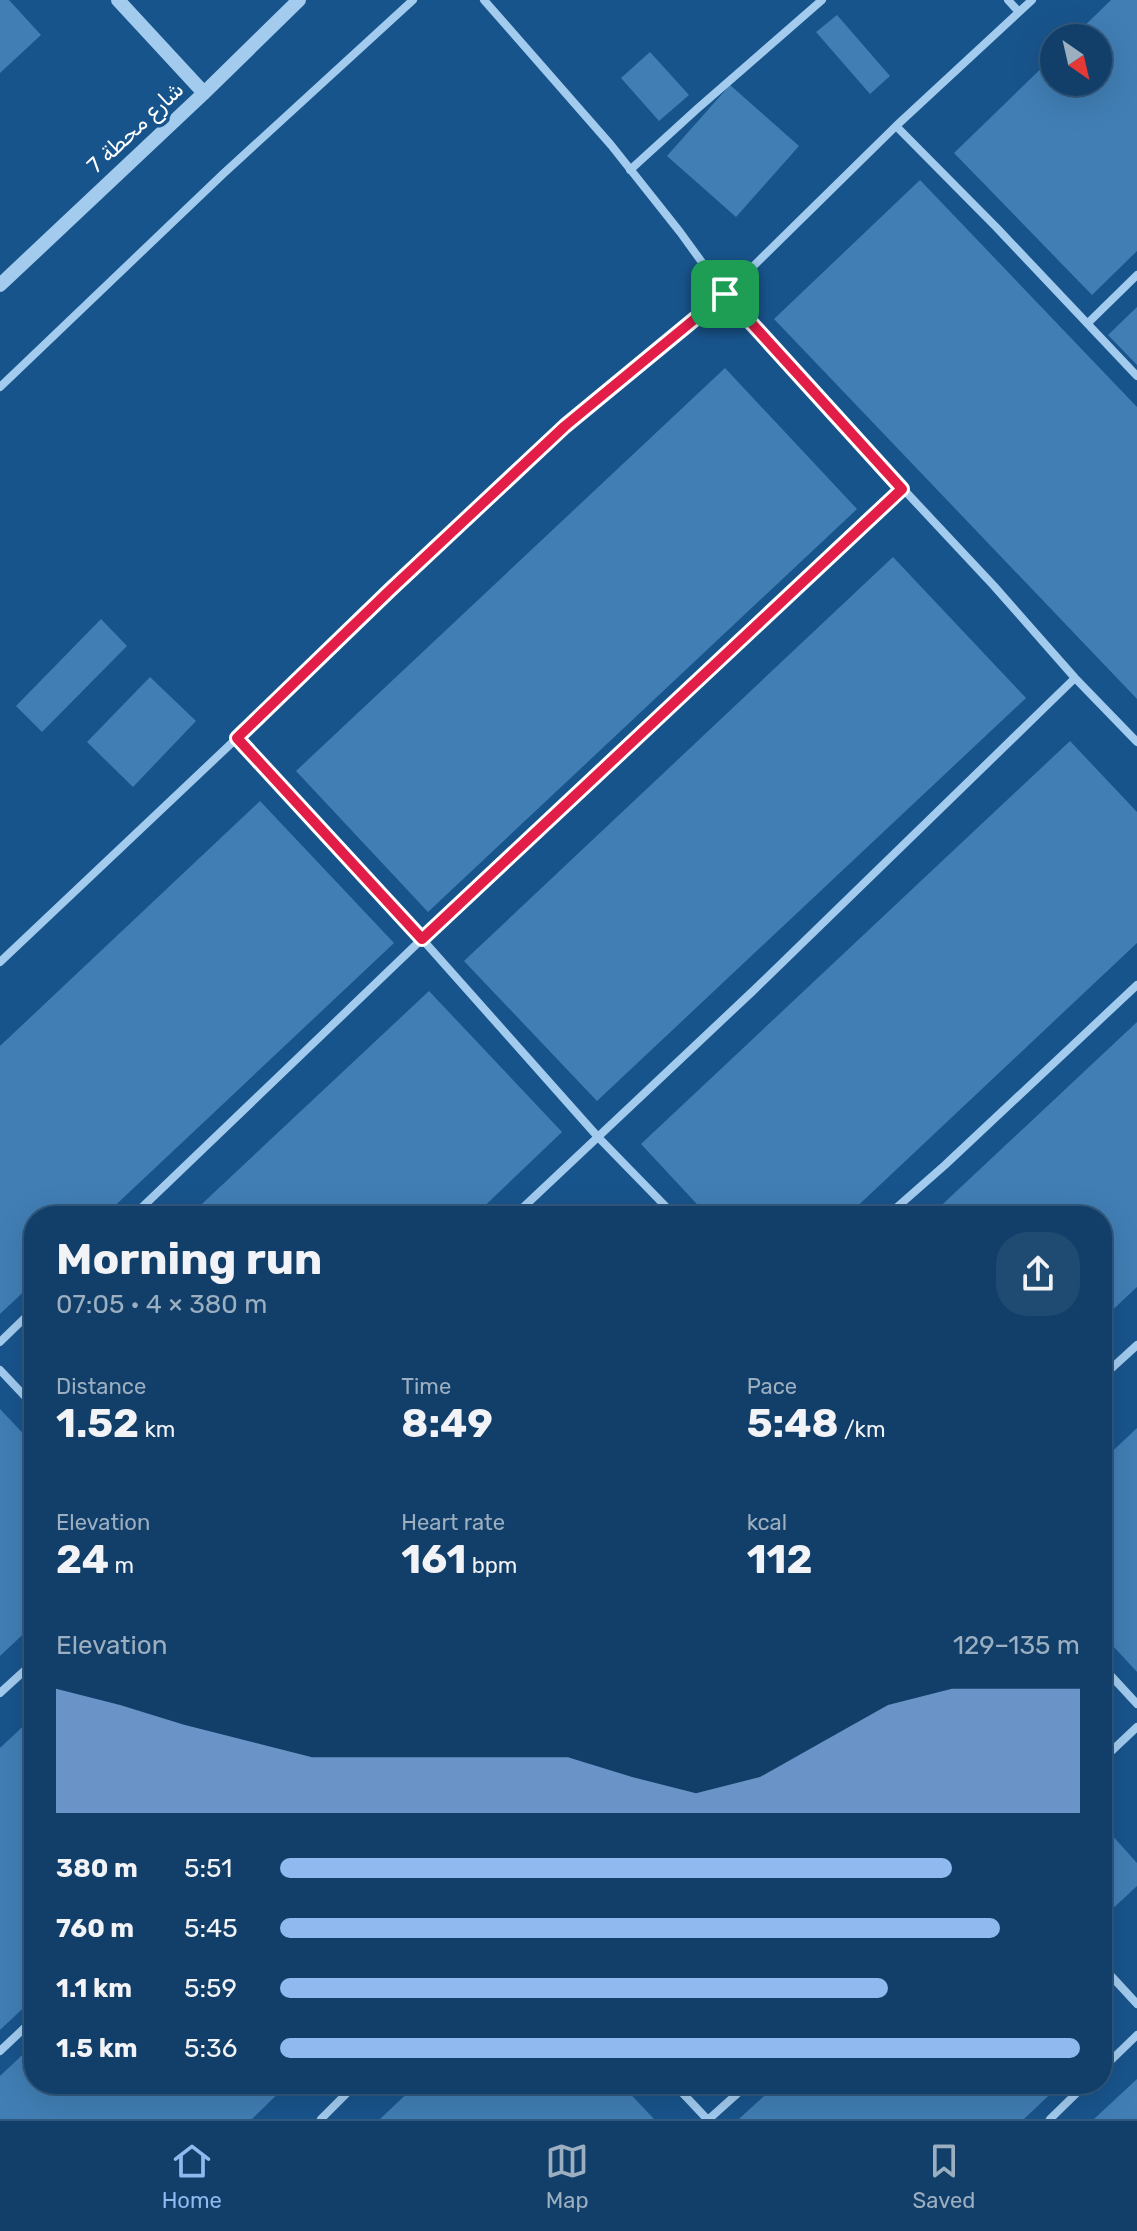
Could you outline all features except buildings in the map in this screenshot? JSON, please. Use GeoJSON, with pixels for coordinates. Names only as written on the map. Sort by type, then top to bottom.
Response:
{"type":"FeatureCollection","features":[{"type":"Feature","properties":{"kind":"street"},"geometry":{"type":"LineString","coordinates":[[118,0],[204,93]]}},
{"type":"Feature","properties":{"kind":"street","name":"شارع محطة 7"},"geometry":{"type":"LineString","coordinates":[[0,285],[299,0]]}},
{"type":"Feature","properties":{"kind":"street"},"geometry":{"type":"LineString","coordinates":[[0,387],[223,174],[413,0]]}},
{"type":"Feature","properties":{"kind":"street"},"geometry":{"type":"LineString","coordinates":[[484,0],[630,170],[725,294],[1137,742]]}},
{"type":"Feature","properties":{"kind":"street"},"geometry":{"type":"LineString","coordinates":[[630,170],[822,0]]}},
{"type":"Feature","properties":{"kind":"street"},"geometry":{"type":"LineString","coordinates":[[1008,0],[1019,12]]}},
{"type":"Feature","properties":{"kind":"street"},"geometry":{"type":"LineString","coordinates":[[0,962],[565,426],[725,294],[896,126],[1032,0]]}},
{"type":"Feature","properties":{"kind":"street"},"geometry":{"type":"LineString","coordinates":[[896,126],[1137,376]]}},
{"type":"Feature","properties":{"kind":"street"},"geometry":{"type":"LineString","coordinates":[[1088,323],[1137,275]]}},
{"type":"Feature","properties":{"kind":"street"},"geometry":{"type":"LineString","coordinates":[[143,1206],[422,939],[902,489]]}},
{"type":"Feature","properties":{"kind":"street"},"geometry":{"type":"LineString","coordinates":[[525,1206],[880,869],[1075,678]]}},
{"type":"Feature","properties":{"kind":"street"},"geometry":{"type":"LineString","coordinates":[[237,738],[598,1137],[665,1206]]}},
{"type":"Feature","properties":{"kind":"street"},"geometry":{"type":"LineString","coordinates":[[898,1206],[1137,985]]}},
{"type":"Feature","properties":{"kind":"street"},"geometry":{"type":"LineString","coordinates":[[0,1342],[24,1319]]}},
{"type":"Feature","properties":{"kind":"street"},"geometry":{"type":"LineString","coordinates":[[1112,1368],[1137,1345]]}},
{"type":"Feature","properties":{"kind":"street"},"geometry":{"type":"LineString","coordinates":[[0,1370],[24,1395]]}},
{"type":"Feature","properties":{"kind":"street"},"geometry":{"type":"LineString","coordinates":[[0,1693],[24,1671]]}},
{"type":"Feature","properties":{"kind":"street"},"geometry":{"type":"LineString","coordinates":[[1112,1677],[1137,1704]]}},
{"type":"Feature","properties":{"kind":"street"},"geometry":{"type":"LineString","coordinates":[[1112,1751],[1137,1727]]}},
{"type":"Feature","properties":{"kind":"street"},"geometry":{"type":"LineString","coordinates":[[1112,1977],[1137,2004]]}},
{"type":"Feature","properties":{"kind":"street"},"geometry":{"type":"LineString","coordinates":[[0,2051],[24,2028]]}},
{"type":"Feature","properties":{"kind":"street"},"geometry":{"type":"LineString","coordinates":[[1112,2059],[1137,2035]]}},
{"type":"Feature","properties":{"kind":"street"},"geometry":{"type":"LineString","coordinates":[[321,2119],[346,2094]]}},
{"type":"Feature","properties":{"kind":"street"},"geometry":{"type":"LineString","coordinates":[[684,2094],[708,2119],[737,2094]]}},
{"type":"Feature","properties":{"kind":"street"},"geometry":{"type":"LineString","coordinates":[[1050,2119],[1076,2094]]}},
{"type":"Feature","properties":{"kind":"route"},"geometry":{"type":"LineString","coordinates":[[725,294],[902,489],[422,939],[237,738],[565,426],[725,294]]}}]}
